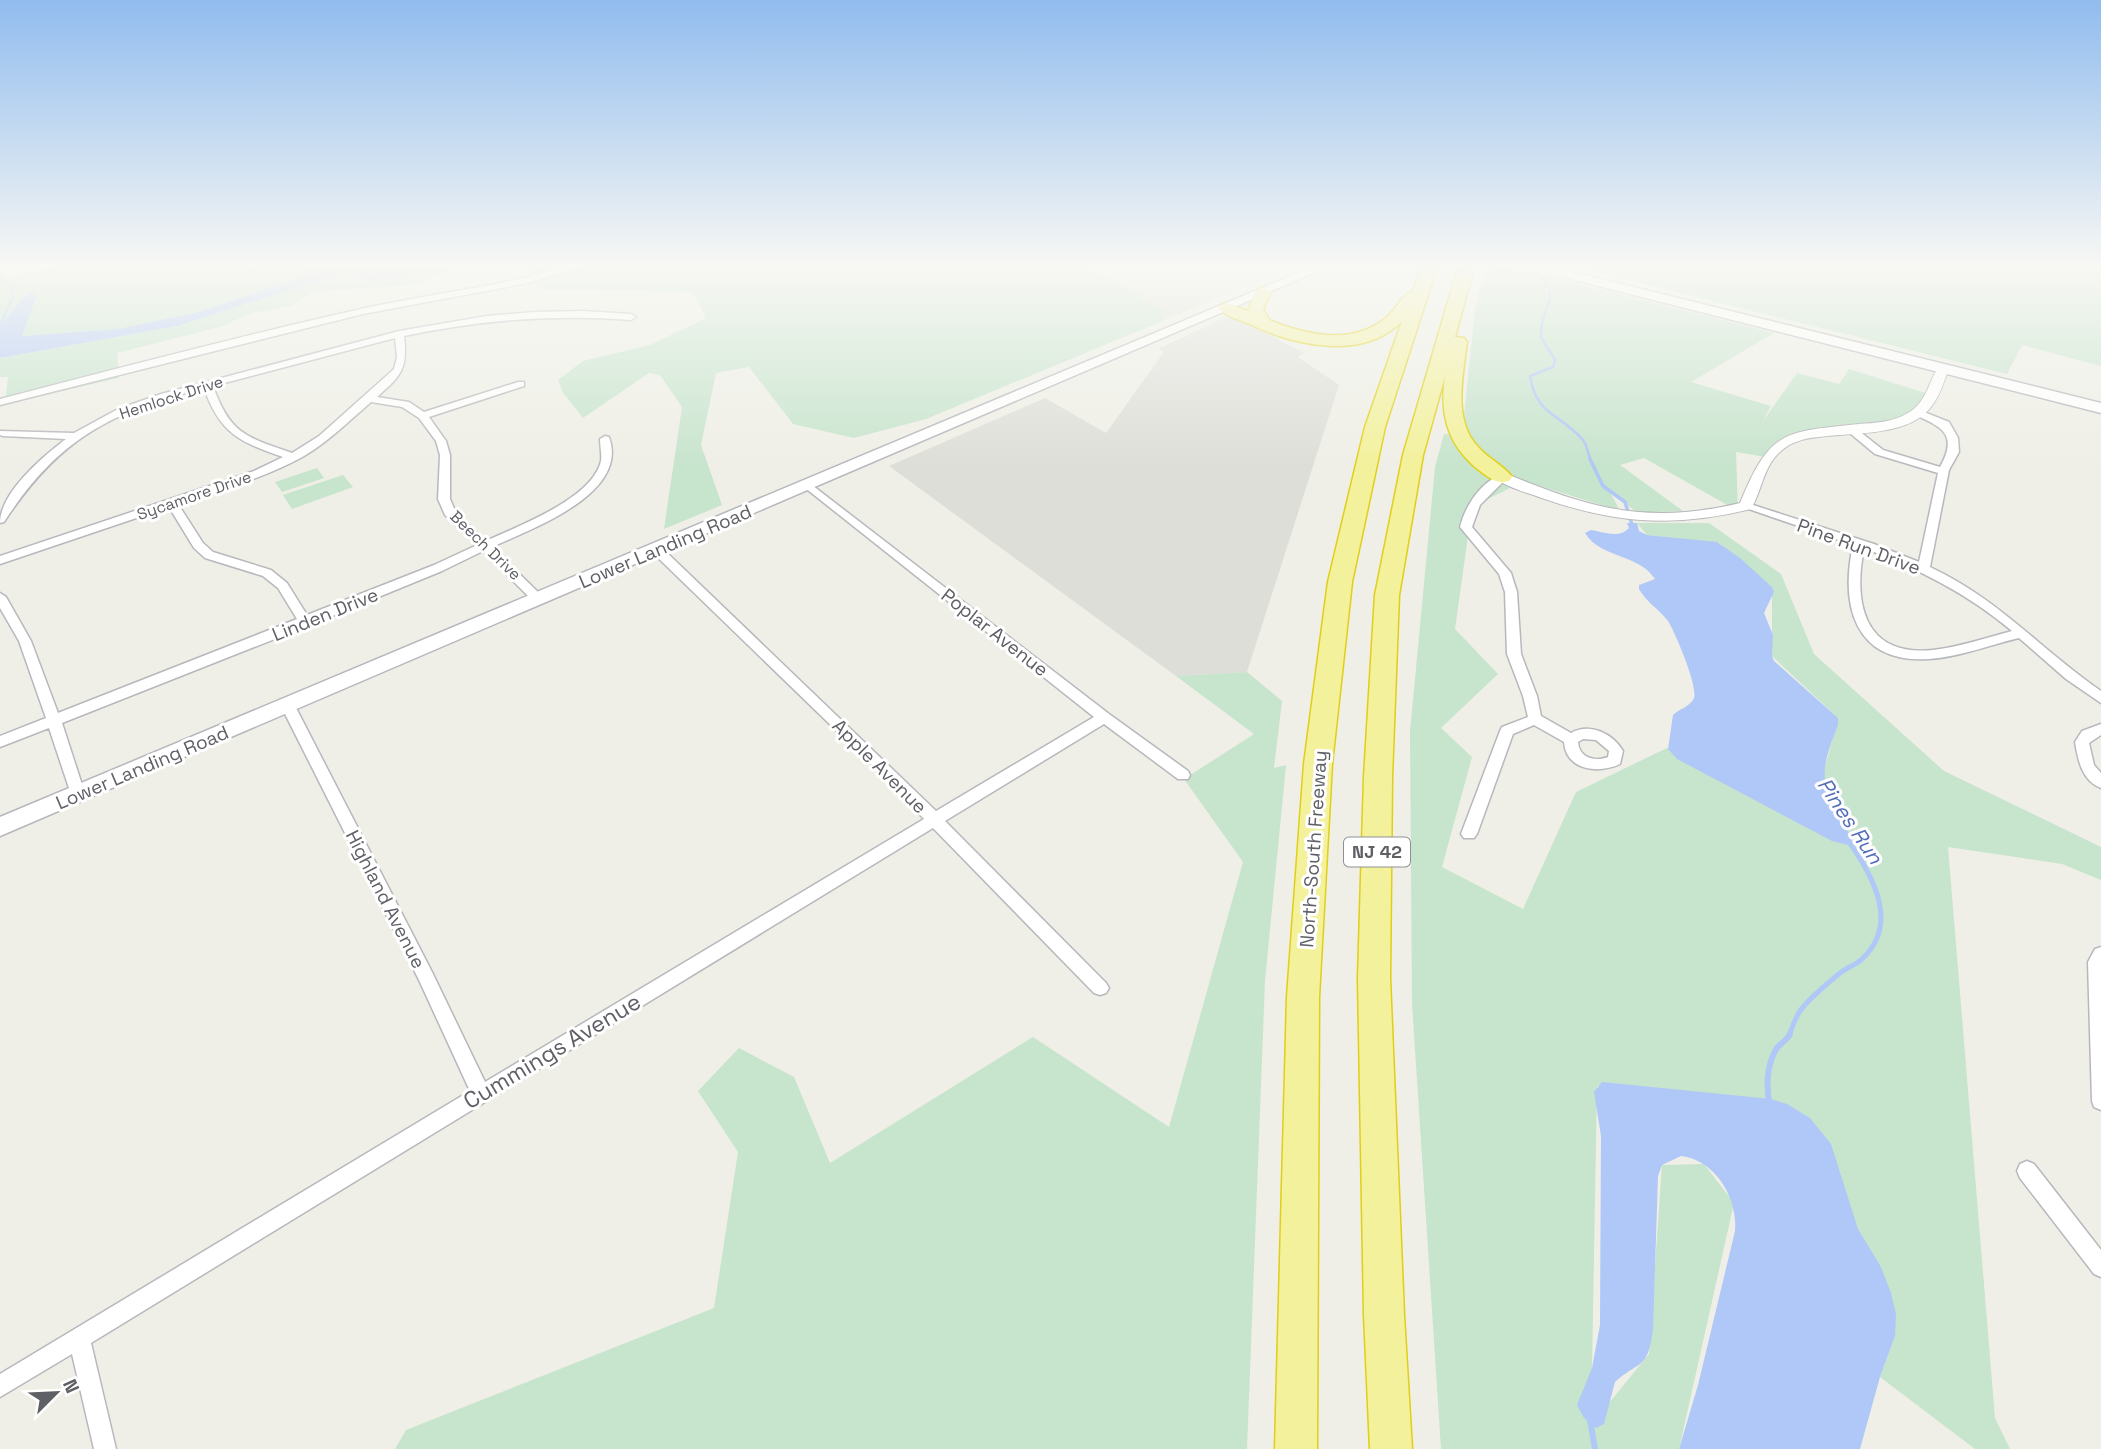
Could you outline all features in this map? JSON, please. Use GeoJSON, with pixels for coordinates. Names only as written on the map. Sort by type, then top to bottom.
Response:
{"type":"FeatureCollection","features":[{"type":"Feature","properties":{"kind":"highway"},"geometry":{"type":"LineString","coordinates":[[1279,332],[1309,340],[1336,341],[1370,332]]}},
{"type":"Feature","properties":{"kind":"highway","name":"North-South Freeway"},"geometry":{"type":"LineString","coordinates":[[1296,1449],[1303,997],[1318,764],[1343,569],[1375,427],[1407,332]]}},
{"type":"Feature","properties":{"kind":"highway","name":"NJ 42"},"geometry":{"type":"LineString","coordinates":[[1391,1449],[1384,1315],[1374,978],[1378,777],[1387,595],[1413,455],[1448,332]]}},
{"type":"Feature","properties":{"kind":"highway"},"geometry":{"type":"LineString","coordinates":[[1460,332],[1453,421],[1460,438],[1473,455],[1502,477]]}},
{"type":"Feature","properties":{"kind":"main road","name":"Lower Landing Road"},"geometry":{"type":"LineString","coordinates":[[0,827],[1170,332]]}},
{"type":"Feature","properties":{"kind":"main road"},"geometry":{"type":"LineString","coordinates":[[1797,332],[2101,408]]}},
{"type":"Feature","properties":{"kind":"street"},"geometry":{"type":"LineString","coordinates":[[0,402],[278,332]]}},
{"type":"Feature","properties":{"kind":"street","name":"Hemlock Drive"},"geometry":{"type":"LineString","coordinates":[[0,520],[24,482],[45,460],[78,436],[137,405],[208,384],[414,332]]}},
{"type":"Feature","properties":{"kind":"street"},"geometry":{"type":"LineString","coordinates":[[371,399],[399,370],[402,357],[399,334]]}},
{"type":"Feature","properties":{"kind":"street"},"geometry":{"type":"LineString","coordinates":[[1571,740],[1535,719],[1530,696],[1514,654],[1511,592],[1505,573],[1466,527],[1468,512],[1484,492],[1502,477],[1548,496],[1621,517],[1639,519],[1696,518],[1745,506],[1771,454],[1779,446],[1808,435],[1906,420],[1919,413],[1932,395],[1943,368]]}},
{"type":"Feature","properties":{"kind":"street"},"geometry":{"type":"LineString","coordinates":[[208,384],[215,409],[222,422],[233,432],[292,457]]}},
{"type":"Feature","properties":{"kind":"street"},"geometry":{"type":"LineString","coordinates":[[371,399],[405,404],[423,416],[521,384]]}},
{"type":"Feature","properties":{"kind":"street","name":"Sycamore Drive"},"geometry":{"type":"LineString","coordinates":[[0,560],[258,473],[323,439],[371,399]]}},
{"type":"Feature","properties":{"kind":"street"},"geometry":{"type":"LineString","coordinates":[[1919,413],[1945,424],[1953,438],[1954,452],[1944,471],[1924,569]]}},
{"type":"Feature","properties":{"kind":"street","name":"Beech Drive"},"geometry":{"type":"LineString","coordinates":[[423,416],[441,440],[445,455],[444,499],[451,515],[538,599]]}},
{"type":"Feature","properties":{"kind":"street"},"geometry":{"type":"LineString","coordinates":[[1850,429],[1879,452],[1944,471]]}},
{"type":"Feature","properties":{"kind":"street"},"geometry":{"type":"LineString","coordinates":[[3,433],[78,436]]}},
{"type":"Feature","properties":{"kind":"street","name":"Linden Drive"},"geometry":{"type":"LineString","coordinates":[[0,742],[438,568],[557,512],[583,494],[603,470],[607,458],[605,439]]}},
{"type":"Feature","properties":{"kind":"street","name":"Poplar Avenue"},"geometry":{"type":"LineString","coordinates":[[808,485],[1104,717],[1183,775]]}},
{"type":"Feature","properties":{"kind":"street"},"geometry":{"type":"LineString","coordinates":[[172,503],[209,555],[267,573],[282,586],[305,622]]}},
{"type":"Feature","properties":{"kind":"street","name":"Pine Run Drive"},"geometry":{"type":"LineString","coordinates":[[1745,506],[1924,569],[1986,604],[2068,676],[2101,698]]}},
{"type":"Feature","properties":{"kind":"street"},"geometry":{"type":"LineString","coordinates":[[1859,544],[1852,570],[1856,616],[1859,625],[1879,643],[1895,651],[1918,655],[1939,653],[2020,634]]}},
{"type":"Feature","properties":{"kind":"street","name":"Apple Avenue"},"geometry":{"type":"LineString","coordinates":[[657,550],[934,820],[1100,988]]}},
{"type":"Feature","properties":{"kind":"street"},"geometry":{"type":"LineString","coordinates":[[0,597],[25,641],[78,794]]}},
{"type":"Feature","properties":{"kind":"street","name":"Highland Avenue"},"geometry":{"type":"LineString","coordinates":[[288,706],[426,977],[481,1094]]}},
{"type":"Feature","properties":{"kind":"street","name":"Cummings Avenue"},"geometry":{"type":"LineString","coordinates":[[0,1386],[1104,717]]}},
{"type":"Feature","properties":{"kind":"street"},"geometry":{"type":"LineString","coordinates":[[1469,834],[1507,731],[1535,719]]}},
{"type":"Feature","properties":{"kind":"street"},"geometry":{"type":"LineString","coordinates":[[2101,729],[2087,736],[2082,743],[2087,767],[2101,783]]}},
{"type":"Feature","properties":{"kind":"street"},"geometry":{"type":"LineString","coordinates":[[2101,954],[2096,962],[2101,1101]]}},
{"type":"Feature","properties":{"kind":"street"},"geometry":{"type":"LineString","coordinates":[[2027,1171],[2101,1267]]}},
{"type":"Feature","properties":{"kind":"street"},"geometry":{"type":"LineString","coordinates":[[79,1338],[105,1449]]}},
{"type":"Feature","properties":{"kind":"shaded area"},"geometry":{"type":"Polygon","coordinates":[[[1195,332],[1262,332],[1304,353],[1298,357],[1339,385],[1247,672],[1176,676],[889,466],[1045,398],[1106,433],[1164,352],[1158,349],[1195,332]]]}},
{"type":"Feature","properties":{"kind":"green space"},"geometry":{"type":"Polygon","coordinates":[[[24,332],[81,332],[22,336],[24,332]]]}},
{"type":"Feature","properties":{"kind":"green space"},"geometry":{"type":"Polygon","coordinates":[[[146,332],[202,332],[117,353],[119,378],[5,404],[8,377],[0,377],[0,358],[146,332]]]}},
{"type":"Feature","properties":{"kind":"green space"},"geometry":{"type":"Polygon","coordinates":[[[678,332],[1137,332],[926,419],[854,438],[793,424],[749,367],[716,373],[701,445],[722,505],[664,529],[682,407],[660,375],[649,373],[583,418],[563,393],[558,380],[583,361],[650,345],[678,332]]]}},
{"type":"Feature","properties":{"kind":"green space"},"geometry":{"type":"Polygon","coordinates":[[[1473,332],[1774,333],[1691,382],[1771,406],[1763,421],[1797,373],[1839,384],[1849,369],[1932,395],[1906,420],[1808,434],[1766,457],[1736,452],[1738,511],[1644,458],[1620,465],[1683,511],[1637,513],[1608,488],[1620,511],[1524,481],[1472,507],[1455,629],[1498,674],[1441,728],[1472,757],[1442,867],[1523,909],[1576,792],[1667,748],[1851,841],[1823,775],[1838,718],[1772,656],[1772,587],[1719,543],[1647,535],[1637,523],[1709,523],[1781,574],[1814,654],[1944,771],[2101,847],[2101,880],[2062,864],[1948,847],[1995,1418],[2010,1449],[1975,1449],[1880,1377],[1895,1336],[1810,1118],[1597,1086],[1591,1425],[1649,1354],[1662,1165],[1704,1164],[1734,1203],[1679,1449],[1441,1449],[1412,1003],[1410,732],[1435,467],[1444,434],[1462,435],[1473,332]]]}},
{"type":"Feature","properties":{"kind":"green space"},"geometry":{"type":"Polygon","coordinates":[[[1836,332],[2101,332],[2101,366],[2022,345],[2007,374],[1836,332]]]}},
{"type":"Feature","properties":{"kind":"green space"},"geometry":{"type":"Polygon","coordinates":[[[317,468],[324,478],[282,492],[275,482],[317,468]]]}},
{"type":"Feature","properties":{"kind":"green space"},"geometry":{"type":"Polygon","coordinates":[[[343,475],[353,487],[292,509],[283,495],[343,475]]]}},
{"type":"Feature","properties":{"kind":"green space"},"geometry":{"type":"Polygon","coordinates":[[[1247,672],[1282,701],[1274,768],[1286,765],[1265,981],[1247,1449],[395,1449],[406,1430],[714,1308],[738,1152],[698,1091],[739,1048],[794,1077],[830,1163],[1033,1037],[1169,1127],[1243,862],[1184,779],[1254,734],[1176,676],[1247,672]]]}},
{"type":"Feature","properties":{"kind":"water"},"geometry":{"type":"Polygon","coordinates":[[[0,332],[24,332],[22,336],[81,332],[146,332],[0,358],[0,332]]]}},
{"type":"Feature","properties":{"kind":"water"},"geometry":{"type":"Polygon","coordinates":[[[1627,523],[1637,523],[1639,531],[1647,535],[1717,542],[1740,558],[1772,587],[1774,592],[1764,613],[1773,635],[1774,661],[1838,718],[1827,759],[1825,782],[1851,836],[1852,842],[1848,845],[1832,841],[1677,759],[1668,749],[1673,715],[1690,704],[1694,692],[1685,659],[1668,621],[1639,589],[1639,585],[1655,579],[1639,565],[1600,547],[1585,533],[1591,530],[1621,533],[1629,528],[1627,523]]]}},
{"type":"Feature","properties":{"kind":"water"},"geometry":{"type":"Polygon","coordinates":[[[1602,1082],[1771,1099],[1787,1104],[1810,1118],[1831,1144],[1858,1229],[1881,1267],[1896,1314],[1895,1336],[1880,1377],[1860,1449],[1679,1449],[1698,1385],[1735,1231],[1733,1206],[1722,1183],[1705,1165],[1681,1156],[1662,1165],[1658,1176],[1653,1330],[1648,1352],[1642,1363],[1615,1382],[1604,1424],[1596,1428],[1584,1418],[1577,1405],[1592,1368],[1600,1325],[1601,1136],[1594,1092],[1602,1082]]]}},
{"type":"Feature","properties":{"kind":"waterway","name":"Pines Run"},"geometry":{"type":"LineString","coordinates":[[1541,332],[1541,337],[1555,360],[1553,367],[1530,376],[1533,389],[1544,407],[1583,440],[1591,461]]}},
{"type":"Feature","properties":{"kind":"waterway","name":"Pines Run"},"geometry":{"type":"LineString","coordinates":[[1590,459],[1603,486],[1625,502],[1633,528]]}},
{"type":"Feature","properties":{"kind":"waterway","name":"Pines Run"},"geometry":{"type":"LineString","coordinates":[[1790,1034],[1804,1006],[1840,973],[1862,959],[1873,945],[1879,931],[1881,916],[1874,885],[1849,842]]}},
{"type":"Feature","properties":{"kind":"waterway","name":"Pines Run"},"geometry":{"type":"LineString","coordinates":[[1769,1104],[1770,1064],[1776,1049],[1790,1034]]}},
{"type":"Feature","properties":{"kind":"waterway"},"geometry":{"type":"LineString","coordinates":[[1590,1420],[1595,1449]]}}]}
